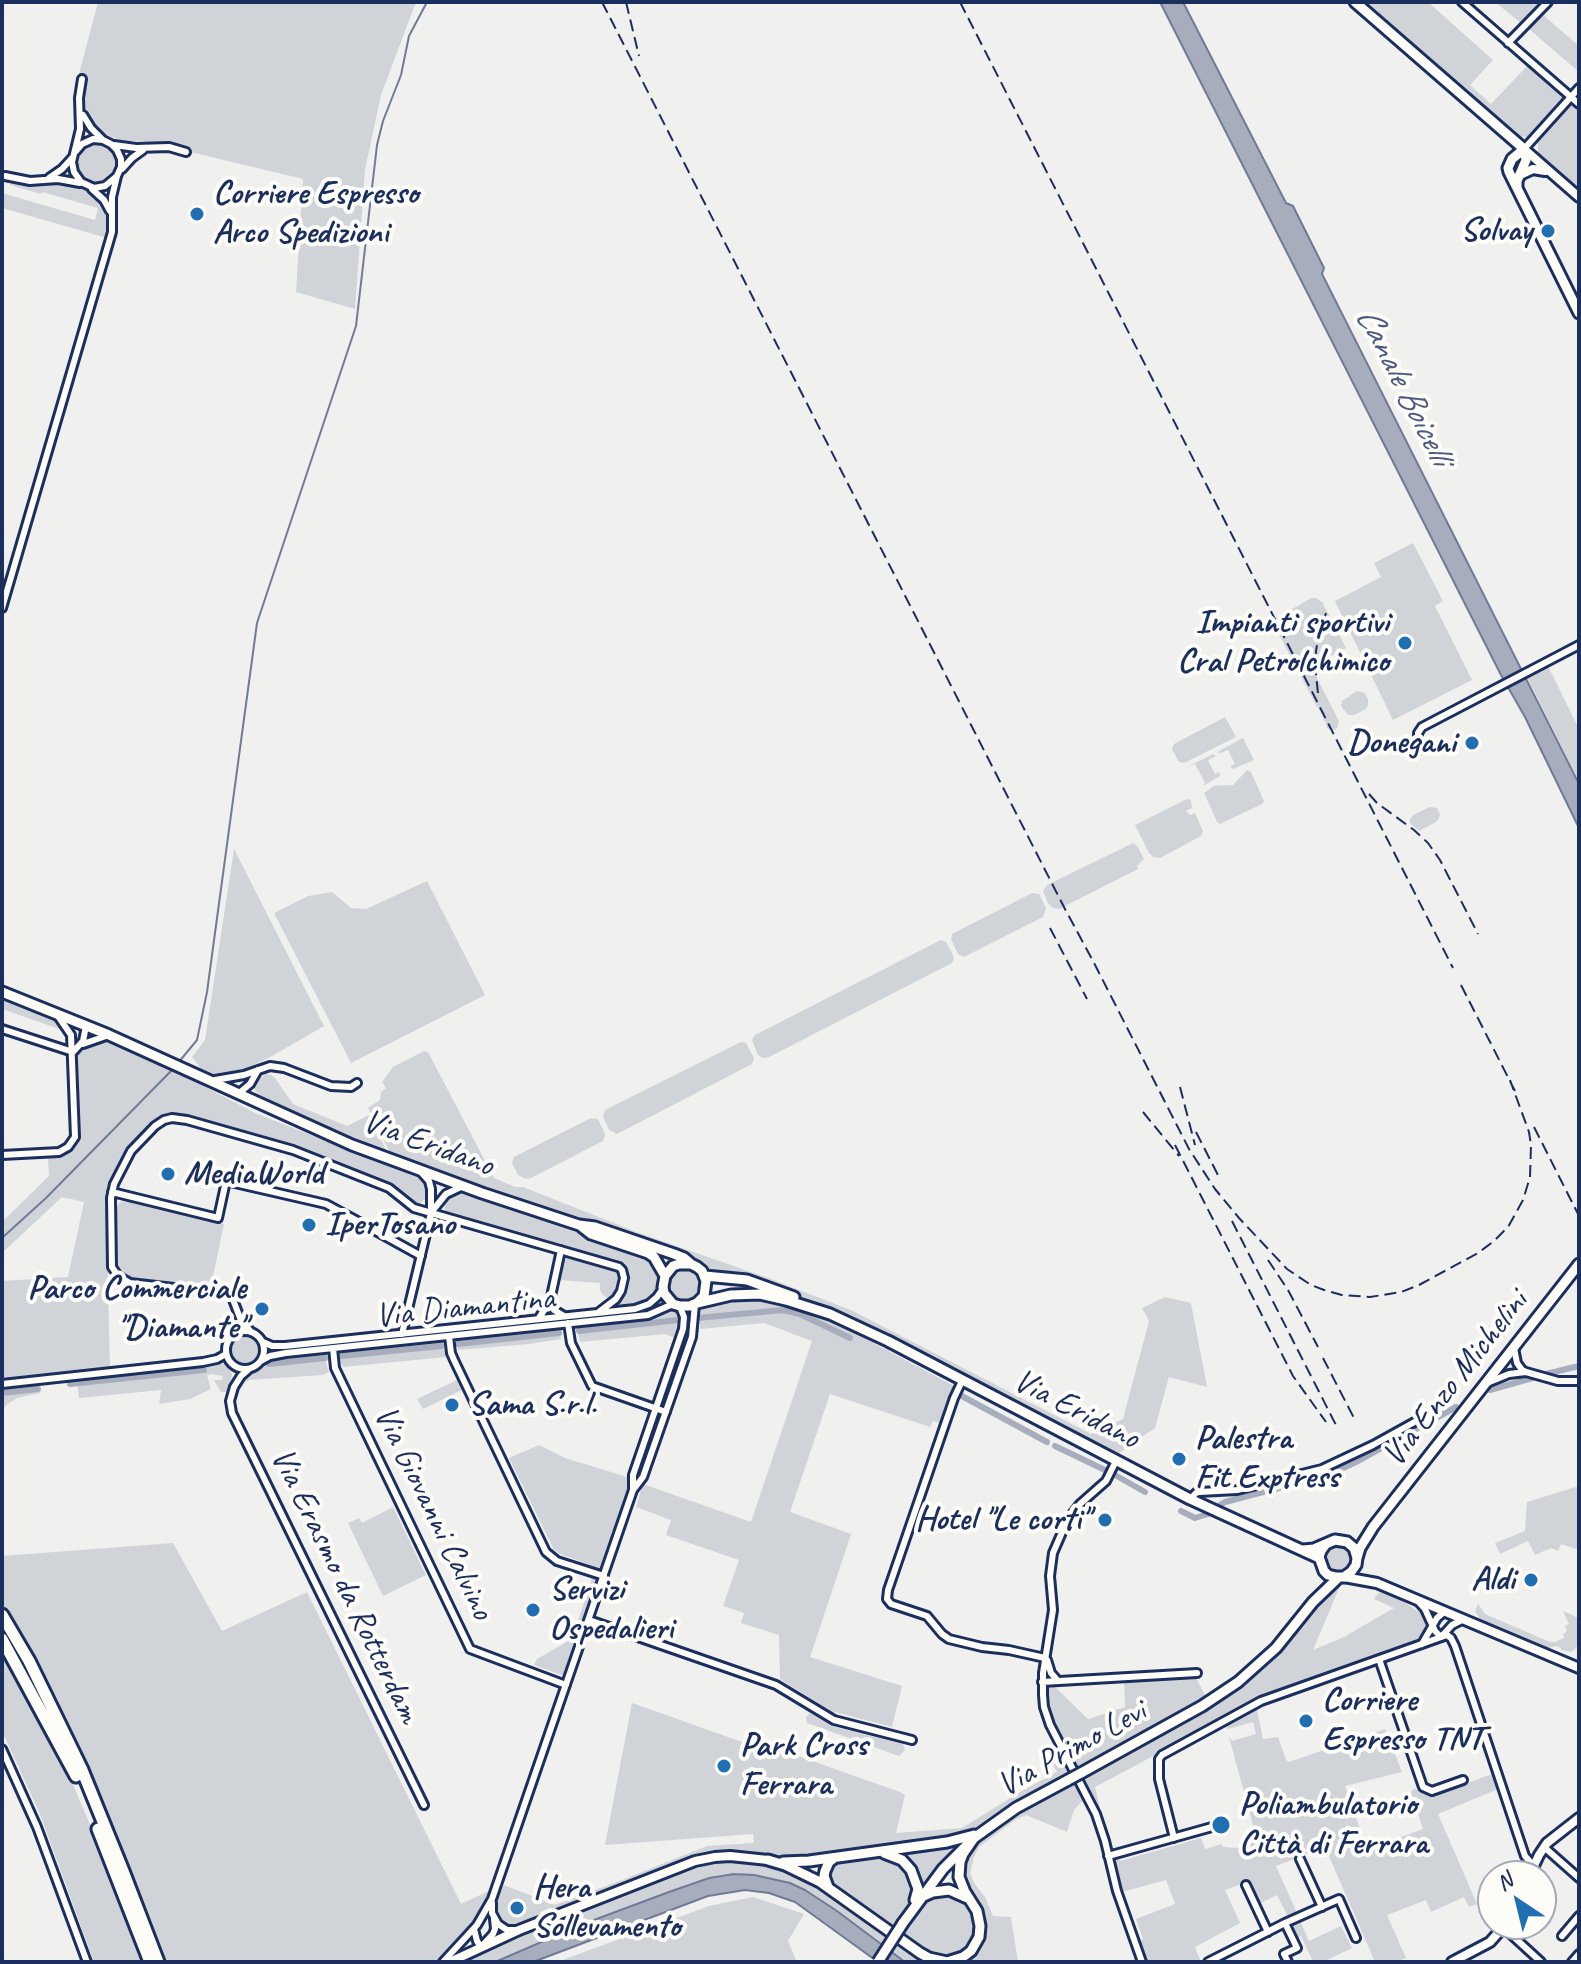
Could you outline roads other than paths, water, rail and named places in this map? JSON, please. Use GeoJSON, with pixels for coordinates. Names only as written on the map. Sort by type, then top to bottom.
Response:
{"type":"FeatureCollection","features":[{"type":"Feature","properties":{"kind":"highway"},"geometry":{"type":"LineString","coordinates":[[2,1615],[29,1661],[82,1770],[158,1962]]}},
{"type":"Feature","properties":{"kind":"highway"},"geometry":{"type":"LineString","coordinates":[[2,1639],[75,1773],[150,1962]]}},
{"type":"Feature","properties":{"kind":"main road"},"geometry":{"type":"LineString","coordinates":[[1355,2],[1579,197]]}},
{"type":"Feature","properties":{"kind":"main road"},"geometry":{"type":"LineString","coordinates":[[1491,121],[1509,146],[1508,168],[1517,191],[1579,313]]}},
{"type":"Feature","properties":{"kind":"main road"},"geometry":{"type":"LineString","coordinates":[[1508,168],[1512,159],[1524,149]]}},
{"type":"Feature","properties":{"kind":"main road"},"geometry":{"type":"LineString","coordinates":[[1517,191],[1516,184],[1526,160],[1524,149]]}},
{"type":"Feature","properties":{"kind":"main road"},"geometry":{"type":"LineString","coordinates":[[1520,175],[1533,169],[1551,173]]}},
{"type":"Feature","properties":{"kind":"main road","name":"Via Eridano"},"geometry":{"type":"LineString","coordinates":[[2,992],[109,1035],[352,1145],[463,1186],[674,1254],[697,1267],[705,1276],[752,1281],[793,1296],[876,1335],[1115,1465],[1300,1549],[1321,1563],[1328,1575],[1377,1583],[1579,1668]]}},
{"type":"Feature","properties":{"kind":"main road","name":"Via Eridano"},"geometry":{"type":"LineString","coordinates":[[579,1225],[591,1234],[648,1253],[658,1260],[665,1276]]}},
{"type":"Feature","properties":{"kind":"main road"},"geometry":{"type":"LineString","coordinates":[[677,1305],[668,1299],[663,1287],[665,1276],[673,1266],[691,1264]]}},
{"type":"Feature","properties":{"kind":"main road","name":"Via Enzo Michelini"},"geometry":{"type":"LineString","coordinates":[[1357,1560],[1360,1548],[1373,1527],[1579,1264]]}},
{"type":"Feature","properties":{"kind":"main road"},"geometry":{"type":"LineString","coordinates":[[696,1304],[706,1291],[705,1276]]}},
{"type":"Feature","properties":{"kind":"main road","name":"Via Eridano"},"geometry":{"type":"LineString","coordinates":[[677,1305],[696,1304],[731,1295],[760,1294],[830,1314]]}},
{"type":"Feature","properties":{"kind":"main road","name":"Via Enzo Michelini"},"geometry":{"type":"LineString","coordinates":[[1343,1541],[1355,1539],[1373,1527]]}},
{"type":"Feature","properties":{"kind":"main road"},"geometry":{"type":"LineString","coordinates":[[1300,1549],[1314,1549],[1335,1540],[1343,1541]]}},
{"type":"Feature","properties":{"kind":"main road","name":"Via Eridano"},"geometry":{"type":"LineString","coordinates":[[1343,1541],[1354,1548],[1365,1574],[1377,1583]]}},
{"type":"Feature","properties":{"kind":"main road"},"geometry":{"type":"LineString","coordinates":[[1321,1563],[1321,1551],[1326,1544]]}},
{"type":"Feature","properties":{"kind":"main road"},"geometry":{"type":"LineString","coordinates":[[1342,1577],[1353,1570],[1357,1560]]}},
{"type":"Feature","properties":{"kind":"main road","name":"Via Primo Levi"},"geometry":{"type":"LineString","coordinates":[[1313,1602],[1321,1583],[1321,1563]]}},
{"type":"Feature","properties":{"kind":"main road","name":"Via Primo Levi"},"geometry":{"type":"LineString","coordinates":[[878,1962],[910,1912],[943,1869],[977,1836],[1016,1808],[1202,1706],[1238,1682],[1276,1648],[1313,1602],[1342,1577]]}},
{"type":"Feature","properties":{"kind":"main road"},"geometry":{"type":"LineString","coordinates":[[1538,1860],[1544,1847],[1579,1818]]}},
{"type":"Feature","properties":{"kind":"main road"},"geometry":{"type":"LineString","coordinates":[[450,1962],[519,1930],[695,1861],[730,1856],[809,1861],[977,1836]]}},
{"type":"Feature","properties":{"kind":"main road"},"geometry":{"type":"LineString","coordinates":[[768,1860],[793,1868],[828,1887],[920,1953],[947,1962],[971,1951],[979,1937],[979,1918],[961,1885],[959,1870],[963,1854],[977,1836]]}},
{"type":"Feature","properties":{"kind":"main road"},"geometry":{"type":"LineString","coordinates":[[869,1853],[882,1852],[896,1856],[911,1870],[918,1889],[910,1912]]}},
{"type":"Feature","properties":{"kind":"main road"},"geometry":{"type":"LineString","coordinates":[[828,1887],[825,1871],[829,1862],[837,1857]]}},
{"type":"Feature","properties":{"kind":"main road"},"geometry":{"type":"LineString","coordinates":[[809,1861],[828,1887]]}},
{"type":"Feature","properties":{"kind":"main road"},"geometry":{"type":"LineString","coordinates":[[921,1897],[949,1890],[970,1899]]}},
{"type":"Feature","properties":{"kind":"main road"},"geometry":{"type":"LineString","coordinates":[[1452,1962],[1492,1940]]}},
{"type":"Feature","properties":{"kind":"street"},"geometry":{"type":"LineString","coordinates":[[1462,2],[1579,104]]}},
{"type":"Feature","properties":{"kind":"street"},"geometry":{"type":"LineString","coordinates":[[1508,43],[1548,2]]}},
{"type":"Feature","properties":{"kind":"street"},"geometry":{"type":"LineString","coordinates":[[82,79],[74,172],[104,200],[112,215]]}},
{"type":"Feature","properties":{"kind":"street"},"geometry":{"type":"LineString","coordinates":[[1524,149],[1579,88]]}},
{"type":"Feature","properties":{"kind":"street"},"geometry":{"type":"LineString","coordinates":[[80,109],[91,128],[111,144],[131,148],[169,147],[186,152]]}},
{"type":"Feature","properties":{"kind":"street"},"geometry":{"type":"LineString","coordinates":[[44,181],[58,172],[87,141],[103,140]]}},
{"type":"Feature","properties":{"kind":"street"},"geometry":{"type":"LineString","coordinates":[[2,608],[110,241],[113,226],[112,190],[121,163],[111,144]]}},
{"type":"Feature","properties":{"kind":"street"},"geometry":{"type":"LineString","coordinates":[[5,176],[26,181],[64,179],[105,186],[132,158],[148,148]]}},
{"type":"Feature","properties":{"kind":"street"},"geometry":{"type":"LineString","coordinates":[[1418,751],[1418,732],[1426,724],[1579,645]]}},
{"type":"Feature","properties":{"kind":"street"},"geometry":{"type":"LineString","coordinates":[[2,1155],[54,1153],[71,1143],[75,1134],[73,1052],[68,1030],[56,1014]]}},
{"type":"Feature","properties":{"kind":"street"},"geometry":{"type":"LineString","coordinates":[[71,1041],[86,1026]]}},
{"type":"Feature","properties":{"kind":"street"},"geometry":{"type":"LineString","coordinates":[[73,1052],[85,1037],[86,1026]]}},
{"type":"Feature","properties":{"kind":"street"},"geometry":{"type":"LineString","coordinates":[[2,1029],[73,1052]]}},
{"type":"Feature","properties":{"kind":"street"},"geometry":{"type":"LineString","coordinates":[[80,1045],[109,1035]]}},
{"type":"Feature","properties":{"kind":"street","name":"Via Eridano"},"geometry":{"type":"LineString","coordinates":[[205,1079],[221,1080],[270,1066],[284,1068],[331,1086],[351,1087],[357,1083]]}},
{"type":"Feature","properties":{"kind":"street"},"geometry":{"type":"LineString","coordinates":[[238,1094],[247,1088],[258,1069]]}},
{"type":"Feature","properties":{"kind":"street"},"geometry":{"type":"LineString","coordinates":[[238,1094],[244,1075]]}},
{"type":"Feature","properties":{"kind":"street"},"geometry":{"type":"LineString","coordinates":[[253,1080],[253,1090],[262,1105]]}},
{"type":"Feature","properties":{"kind":"street"},"geometry":{"type":"LineString","coordinates":[[251,1332],[240,1318],[234,1300],[227,1294],[133,1284],[124,1281],[112,1267],[112,1192],[116,1179],[135,1147],[166,1119],[178,1118],[304,1154],[389,1188],[408,1205],[614,1266],[622,1270],[624,1278],[619,1295],[599,1312]]}},
{"type":"Feature","properties":{"kind":"street"},"geometry":{"type":"LineString","coordinates":[[402,1334],[431,1213],[431,1186],[420,1171]]}},
{"type":"Feature","properties":{"kind":"street"},"geometry":{"type":"LineString","coordinates":[[112,1192],[218,1218],[226,1181],[328,1205],[421,1256]]}},
{"type":"Feature","properties":{"kind":"street"},"geometry":{"type":"LineString","coordinates":[[431,1213],[446,1194],[463,1186]]}},
{"type":"Feature","properties":{"kind":"street"},"geometry":{"type":"LineString","coordinates":[[539,1319],[550,1301],[561,1250]]}},
{"type":"Feature","properties":{"kind":"street","name":"Via Diamantina"},"geometry":{"type":"LineString","coordinates":[[263,1342],[285,1346],[539,1319],[566,1320],[599,1312],[644,1307],[657,1297],[663,1287]]}},
{"type":"Feature","properties":{"kind":"street"},"geometry":{"type":"LineString","coordinates":[[550,1301],[554,1310],[566,1320],[571,1343],[592,1386],[666,1412]]}},
{"type":"Feature","properties":{"kind":"street"},"geometry":{"type":"LineString","coordinates":[[633,1490],[643,1477],[692,1337],[696,1304]]}},
{"type":"Feature","properties":{"kind":"street"},"geometry":{"type":"LineString","coordinates":[[443,1962],[473,1929],[492,1899],[633,1490],[633,1475],[682,1334],[684,1320],[677,1305]]}},
{"type":"Feature","properties":{"kind":"street","name":"Via Diamantina"},"geometry":{"type":"LineString","coordinates":[[249,1369],[274,1355],[566,1320],[648,1315],[677,1305]]}},
{"type":"Feature","properties":{"kind":"street"},"geometry":{"type":"LineString","coordinates":[[240,1318],[227,1343],[226,1354],[233,1366],[249,1369]]}},
{"type":"Feature","properties":{"kind":"street"},"geometry":{"type":"LineString","coordinates":[[233,1335],[243,1331],[257,1335],[263,1342],[261,1361]]}},
{"type":"Feature","properties":{"kind":"street"},"geometry":{"type":"LineString","coordinates":[[682,1334],[692,1337]]}},
{"type":"Feature","properties":{"kind":"street"},"geometry":{"type":"LineString","coordinates":[[449,1336],[454,1360],[546,1552],[557,1561],[604,1576]]}},
{"type":"Feature","properties":{"kind":"street"},"geometry":{"type":"LineString","coordinates":[[1514,1347],[1517,1363],[1522,1370],[1551,1380],[1579,1381]]}},
{"type":"Feature","properties":{"kind":"street","name":"Via Giovanni Calvino"},"geometry":{"type":"LineString","coordinates":[[333,1348],[335,1368],[470,1649],[566,1685]]}},
{"type":"Feature","properties":{"kind":"street"},"geometry":{"type":"LineString","coordinates":[[2,1384],[203,1362],[226,1354]]}},
{"type":"Feature","properties":{"kind":"street","name":"Via Erasmo da Rotterdam"},"geometry":{"type":"LineString","coordinates":[[233,1366],[232,1413],[424,1805]]}},
{"type":"Feature","properties":{"kind":"street"},"geometry":{"type":"LineString","coordinates":[[234,1387],[249,1369]]}},
{"type":"Feature","properties":{"kind":"street"},"geometry":{"type":"LineString","coordinates":[[1484,1385],[1501,1377],[1526,1372]]}},
{"type":"Feature","properties":{"kind":"street"},"geometry":{"type":"LineString","coordinates":[[961,1383],[886,1597],[889,1602],[927,1616],[949,1639],[1045,1657]]}},
{"type":"Feature","properties":{"kind":"street"},"geometry":{"type":"LineString","coordinates":[[1190,1499],[1199,1492],[1237,1490],[1322,1469],[1429,1414]]}},
{"type":"Feature","properties":{"kind":"street"},"geometry":{"type":"LineString","coordinates":[[1115,1465],[1108,1478],[1070,1517],[1053,1553],[1050,1576],[1053,1610],[1042,1682],[1046,1716],[1103,1832],[1117,1891],[1142,1962]]}},
{"type":"Feature","properties":{"kind":"street"},"geometry":{"type":"LineString","coordinates":[[1417,1600],[1441,1637]]}},
{"type":"Feature","properties":{"kind":"street"},"geometry":{"type":"LineString","coordinates":[[1422,1644],[1445,1611]]}},
{"type":"Feature","properties":{"kind":"street"},"geometry":{"type":"LineString","coordinates":[[1445,1611],[1447,1630]]}},
{"type":"Feature","properties":{"kind":"street"},"geometry":{"type":"LineString","coordinates":[[589,1620],[776,1685],[834,1720],[912,1740]]}},
{"type":"Feature","properties":{"kind":"street"},"geometry":{"type":"LineString","coordinates":[[1441,1637],[1456,1622],[1464,1620]]}},
{"type":"Feature","properties":{"kind":"street"},"geometry":{"type":"LineString","coordinates":[[1174,1838],[1159,1777],[1159,1759],[1162,1755],[1254,1705],[1449,1636],[1527,1860]]}},
{"type":"Feature","properties":{"kind":"street"},"geometry":{"type":"LineString","coordinates":[[1045,1657],[1058,1681]]}},
{"type":"Feature","properties":{"kind":"street"},"geometry":{"type":"LineString","coordinates":[[1379,1659],[1423,1787],[1432,1791],[1463,1780]]}},
{"type":"Feature","properties":{"kind":"street"},"geometry":{"type":"LineString","coordinates":[[1042,1682],[1197,1673]]}},
{"type":"Feature","properties":{"kind":"street"},"geometry":{"type":"LineString","coordinates":[[2,1749],[37,1827],[87,1962]]}},
{"type":"Feature","properties":{"kind":"street"},"geometry":{"type":"LineString","coordinates":[[1108,1856],[1212,1827]]}},
{"type":"Feature","properties":{"kind":"street"},"geometry":{"type":"LineString","coordinates":[[1544,1847],[1579,1878]]}},
{"type":"Feature","properties":{"kind":"street"},"geometry":{"type":"LineString","coordinates":[[1300,1859],[1322,1907]]}},
{"type":"Feature","properties":{"kind":"street"},"geometry":{"type":"LineString","coordinates":[[1246,1885],[1268,1932]]}},
{"type":"Feature","properties":{"kind":"street"},"geometry":{"type":"LineString","coordinates":[[473,1929],[481,1947],[495,1929],[492,1899]]}},
{"type":"Feature","properties":{"kind":"street"},"geometry":{"type":"LineString","coordinates":[[1208,1962],[1339,1899],[1356,1938]]}},
{"type":"Feature","properties":{"kind":"street"},"geometry":{"type":"LineString","coordinates":[[1562,1936],[1579,1916]]}},
{"type":"Feature","properties":{"kind":"street"},"geometry":{"type":"LineString","coordinates":[[494,1919],[507,1930],[519,1930]]}},
{"type":"Feature","properties":{"kind":"street"},"geometry":{"type":"LineString","coordinates":[[1285,1923],[1297,1948],[1284,1954],[1288,1962]]}},
{"type":"Feature","properties":{"kind":"street"},"geometry":{"type":"LineString","coordinates":[[1520,1940],[1541,1962]]}},
{"type":"Feature","properties":{"kind":"street"},"geometry":{"type":"LineString","coordinates":[[1572,1962],[1579,1954]]}},
{"type":"Feature","properties":{"kind":"water"},"geometry":{"type":"Polygon","coordinates":[[[1160,2],[1183,2],[1286,203],[1293,206],[1324,268],[1322,274],[1579,784],[1579,828],[1525,717],[1160,2]]]}},
{"type":"Feature","properties":{"kind":"water"},"geometry":{"type":"Polygon","coordinates":[[[734,1874],[790,1883],[805,1890],[905,1962],[878,1962],[795,1902],[769,1893],[745,1890],[708,1896],[533,1962],[495,1962],[583,1924],[669,1892],[709,1878],[734,1874]]]}},
{"type":"Feature","properties":{"kind":"waterway"},"geometry":{"type":"LineString","coordinates":[[178,1063],[197,1040],[207,992],[257,623],[356,326],[377,145],[401,75],[409,36],[427,2]]}},
{"type":"Feature","properties":{"kind":"waterway"},"geometry":{"type":"LineString","coordinates":[[2,1238],[46,1198],[174,1068]]}},
{"type":"Feature","properties":{"kind":"waterway"},"geometry":{"type":"LineString","coordinates":[[697,1318],[783,1310],[800,1314],[850,1338]]}},
{"type":"Feature","properties":{"kind":"waterway"},"geometry":{"type":"LineString","coordinates":[[579,1331],[678,1320]]}},
{"type":"Feature","properties":{"kind":"waterway"},"geometry":{"type":"LineString","coordinates":[[458,1344],[559,1333]]}},
{"type":"Feature","properties":{"kind":"waterway"},"geometry":{"type":"LineString","coordinates":[[342,1356],[441,1346]]}},
{"type":"Feature","properties":{"kind":"waterway"},"geometry":{"type":"LineString","coordinates":[[269,1364],[325,1358]]}},
{"type":"Feature","properties":{"kind":"waterway"},"geometry":{"type":"LineString","coordinates":[[1546,1374],[1579,1366]]}},
{"type":"Feature","properties":{"kind":"waterway"},"geometry":{"type":"LineString","coordinates":[[70,1384],[204,1370]]}},
{"type":"Feature","properties":{"kind":"waterway"},"geometry":{"type":"LineString","coordinates":[[1490,1390],[1536,1377]]}},
{"type":"Feature","properties":{"kind":"waterway"},"geometry":{"type":"LineString","coordinates":[[2,1393],[38,1389]]}},
{"type":"Feature","properties":{"kind":"waterway"},"geometry":{"type":"LineString","coordinates":[[960,1395],[1047,1442]]}},
{"type":"Feature","properties":{"kind":"waterway"},"geometry":{"type":"LineString","coordinates":[[1220,1505],[1328,1475],[1456,1407]]}},
{"type":"Feature","properties":{"kind":"waterway"},"geometry":{"type":"LineString","coordinates":[[1055,1446],[1107,1471]]}},
{"type":"Feature","properties":{"kind":"waterway"},"geometry":{"type":"LineString","coordinates":[[1115,1475],[1145,1492]]}},
{"type":"Feature","properties":{"kind":"waterway"},"geometry":{"type":"LineString","coordinates":[[1181,1511],[1195,1518],[1208,1514]]}},
{"type":"Feature","properties":{"kind":"railway"},"geometry":{"type":"LineString","coordinates":[[602,2],[1189,1149],[1215,1189],[1239,1218],[1287,1269],[1324,1290],[1370,1297],[1401,1292],[1419,1285],[1494,1241],[1508,1227],[1523,1200],[1530,1177],[1531,1145],[1510,1080]]}},
{"type":"Feature","properties":{"kind":"railway"},"geometry":{"type":"LineString","coordinates":[[626,2],[639,56]]}},
{"type":"Feature","properties":{"kind":"railway"},"geometry":{"type":"LineString","coordinates":[[960,2],[1453,968]]}},
{"type":"Feature","properties":{"kind":"railway"},"geometry":{"type":"LineString","coordinates":[[1318,693],[1316,651],[1326,613]]}},
{"type":"Feature","properties":{"kind":"railway"},"geometry":{"type":"LineString","coordinates":[[1369,794],[1428,843],[1478,934]]}},
{"type":"Feature","properties":{"kind":"railway"},"geometry":{"type":"LineString","coordinates":[[1050,928],[1087,999]]}},
{"type":"Feature","properties":{"kind":"railway"},"geometry":{"type":"LineString","coordinates":[[1461,985],[1515,1091]]}},
{"type":"Feature","properties":{"kind":"railway"},"geometry":{"type":"LineString","coordinates":[[1180,1087],[1195,1145]]}},
{"type":"Feature","properties":{"kind":"railway"},"geometry":{"type":"LineString","coordinates":[[1143,1112],[1179,1156]]}},
{"type":"Feature","properties":{"kind":"railway"},"geometry":{"type":"LineString","coordinates":[[1534,1127],[1579,1216]]}},
{"type":"Feature","properties":{"kind":"railway"},"geometry":{"type":"LineString","coordinates":[[1196,1132],[1220,1179]]}},
{"type":"Feature","properties":{"kind":"railway"},"geometry":{"type":"LineString","coordinates":[[1175,1145],[1293,1376],[1326,1422]]}},
{"type":"Feature","properties":{"kind":"railway"},"geometry":{"type":"LineString","coordinates":[[1232,1221],[1338,1429]]}},
{"type":"Feature","properties":{"kind":"railway"},"geometry":{"type":"LineString","coordinates":[[1268,1260],[1318,1347]]}},
{"type":"Feature","properties":{"kind":"railway"},"geometry":{"type":"LineString","coordinates":[[1323,1358],[1355,1420]]}},
{"type":"Feature","properties":{"kind":"place","name":"Corriere Espresso Arco Spedizioni"},"geometry":{"type":"Point","coordinates":[197,214]}},
{"type":"Feature","properties":{"kind":"place","name":"Solvay"},"geometry":{"type":"Point","coordinates":[1548,231]}},
{"type":"Feature","properties":{"kind":"place","name":"Impianti sportivi Cral Petrolchimico"},"geometry":{"type":"Point","coordinates":[1405,643]}},
{"type":"Feature","properties":{"kind":"place","name":"Donegani"},"geometry":{"type":"Point","coordinates":[1472,743]}},
{"type":"Feature","properties":{"kind":"place","name":"MediaWorld"},"geometry":{"type":"Point","coordinates":[168,1174]}},
{"type":"Feature","properties":{"kind":"place","name":"IperTosano"},"geometry":{"type":"Point","coordinates":[309,1225]}},
{"type":"Feature","properties":{"kind":"place","name":"Parco Commerciale \"Diamante\""},"geometry":{"type":"Point","coordinates":[262,1309]}},
{"type":"Feature","properties":{"kind":"place","name":"Sama S.r.l."},"geometry":{"type":"Point","coordinates":[452,1405]}},
{"type":"Feature","properties":{"kind":"place","name":"Palestra Fit Exptress"},"geometry":{"type":"Point","coordinates":[1179,1459]}},
{"type":"Feature","properties":{"kind":"place","name":"Hotel \"Le corti\""},"geometry":{"type":"Point","coordinates":[1105,1520]}},
{"type":"Feature","properties":{"kind":"place","name":"Aldi"},"geometry":{"type":"Point","coordinates":[1531,1580]}},
{"type":"Feature","properties":{"kind":"place","name":"Servizi Ospedalieri"},"geometry":{"type":"Point","coordinates":[533,1610]}},
{"type":"Feature","properties":{"kind":"place","name":"Corriere Espresso TNT"},"geometry":{"type":"Point","coordinates":[1306,1721]}},
{"type":"Feature","properties":{"kind":"place","name":"Park Cross Ferrara"},"geometry":{"type":"Point","coordinates":[724,1766]}},
{"type":"Feature","properties":{"kind":"place","name":"Poliambulatorio Città di Ferrara"},"geometry":{"type":"Point","coordinates":[1221,1825]}},
{"type":"Feature","properties":{"kind":"place","name":"Hera Sollevamento"},"geometry":{"type":"Point","coordinates":[517,1908]}},
{"type":"Feature","properties":{"kind":"water label","name":"Canale Boicelli"},"geometry":{"type":"Point","coordinates":[1403,386]}}]}
